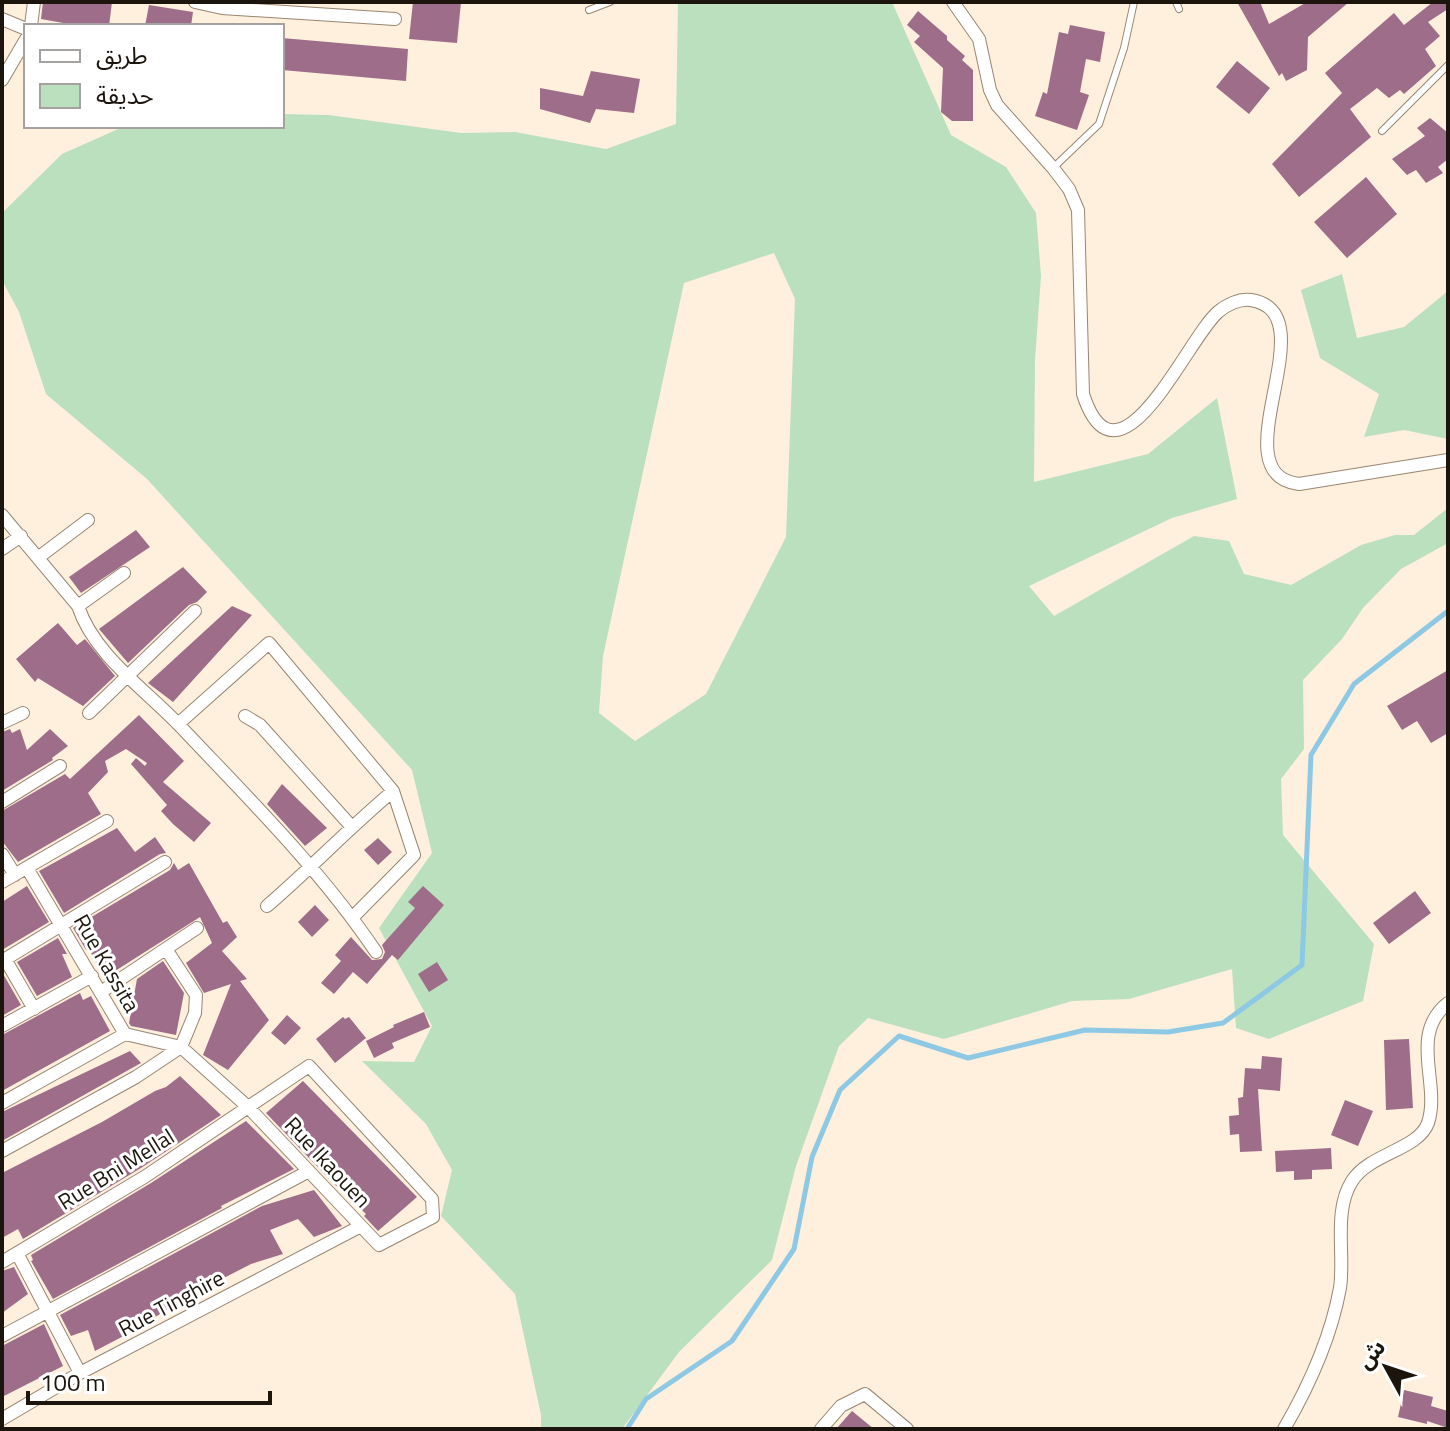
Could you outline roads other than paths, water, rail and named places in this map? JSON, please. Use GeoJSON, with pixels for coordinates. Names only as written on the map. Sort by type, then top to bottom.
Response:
{"type":"FeatureCollection","features":[{"type":"Feature","properties":{"kind":"street"},"geometry":{"type":"LineString","coordinates":[[29,24],[34,2]]}},
{"type":"Feature","properties":{"kind":"street"},"geometry":{"type":"LineString","coordinates":[[195,2],[222,8],[395,19]]}},
{"type":"Feature","properties":{"kind":"street"},"geometry":{"type":"LineString","coordinates":[[953,2],[979,39],[990,90],[997,105],[1053,168],[1069,189],[1078,210],[1083,394],[1090,416],[1098,425],[1120,431],[1133,424],[1154,403],[1217,312],[1240,300],[1251,300],[1266,305],[1281,325],[1268,439],[1270,464],[1280,479],[1299,484],[1448,460]]}},
{"type":"Feature","properties":{"kind":"street"},"geometry":{"type":"LineString","coordinates":[[2,19],[24,27]]}},
{"type":"Feature","properties":{"kind":"street"},"geometry":{"type":"LineString","coordinates":[[2,80],[24,42]]}},
{"type":"Feature","properties":{"kind":"street"},"geometry":{"type":"LineString","coordinates":[[2,515],[78,606],[93,636],[311,868],[353,917],[376,952]]}},
{"type":"Feature","properties":{"kind":"street"},"geometry":{"type":"LineString","coordinates":[[39,557],[88,520]]}},
{"type":"Feature","properties":{"kind":"street"},"geometry":{"type":"LineString","coordinates":[[2,549],[21,536]]}},
{"type":"Feature","properties":{"kind":"street"},"geometry":{"type":"LineString","coordinates":[[78,606],[124,573]]}},
{"type":"Feature","properties":{"kind":"street"},"geometry":{"type":"LineString","coordinates":[[89,713],[195,611]]}},
{"type":"Feature","properties":{"kind":"street"},"geometry":{"type":"LineString","coordinates":[[178,724],[269,643],[393,791],[414,855],[353,917]]}},
{"type":"Feature","properties":{"kind":"street"},"geometry":{"type":"LineString","coordinates":[[2,723],[23,713]]}},
{"type":"Feature","properties":{"kind":"street"},"geometry":{"type":"LineString","coordinates":[[245,716],[260,725],[351,826]]}},
{"type":"Feature","properties":{"kind":"street"},"geometry":{"type":"LineString","coordinates":[[2,802],[60,766]]}},
{"type":"Feature","properties":{"kind":"street"},"geometry":{"type":"LineString","coordinates":[[267,906],[311,868],[351,826],[393,791]]}},
{"type":"Feature","properties":{"kind":"street"},"geometry":{"type":"LineString","coordinates":[[2,882],[107,821]]}},
{"type":"Feature","properties":{"kind":"street","name":"Rue Kassita"},"geometry":{"type":"LineString","coordinates":[[2,854],[21,871],[62,926],[125,1034],[181,1047],[248,1107]]}},
{"type":"Feature","properties":{"kind":"street"},"geometry":{"type":"LineString","coordinates":[[34,1009],[4,960],[165,862]]}},
{"type":"Feature","properties":{"kind":"street"},"geometry":{"type":"LineString","coordinates":[[101,992],[197,928]]}},
{"type":"Feature","properties":{"kind":"street"},"geometry":{"type":"LineString","coordinates":[[2,1151],[136,1077],[181,1047],[195,1013],[196,995],[166,949]]}},
{"type":"Feature","properties":{"kind":"street"},"geometry":{"type":"LineString","coordinates":[[2,1026],[92,976]]}},
{"type":"Feature","properties":{"kind":"street"},"geometry":{"type":"LineString","coordinates":[[1284,1429],[1317,1363],[1336,1307],[1342,1264],[1342,1210],[1348,1189],[1368,1163],[1416,1139],[1426,1127],[1430,1111],[1428,1034],[1435,1016],[1448,1003]]}},
{"type":"Feature","properties":{"kind":"street"},"geometry":{"type":"LineString","coordinates":[[2,1103],[125,1034]]}},
{"type":"Feature","properties":{"kind":"street","name":"Rue Bni Mellal"},"geometry":{"type":"LineString","coordinates":[[2,1262],[146,1176],[309,1066],[432,1199],[433,1217],[379,1245]]}},
{"type":"Feature","properties":{"kind":"street","name":"Rue Ikaouen"},"geometry":{"type":"LineString","coordinates":[[248,1107],[379,1245]]}},
{"type":"Feature","properties":{"kind":"street"},"geometry":{"type":"LineString","coordinates":[[2,1336],[309,1171]]}},
{"type":"Feature","properties":{"kind":"street","name":"Rue Tinghire"},"geometry":{"type":"LineString","coordinates":[[2,1419],[80,1373],[361,1226]]}},
{"type":"Feature","properties":{"kind":"street"},"geometry":{"type":"LineString","coordinates":[[17,1253],[80,1373]]}},
{"type":"Feature","properties":{"kind":"street"},"geometry":{"type":"LineString","coordinates":[[821,1429],[841,1406],[865,1394],[907,1429]]}},
{"type":"Feature","properties":{"kind":"lane"},"geometry":{"type":"LineString","coordinates":[[589,10],[610,2]]}},
{"type":"Feature","properties":{"kind":"lane"},"geometry":{"type":"LineString","coordinates":[[1053,168],[1099,124],[1124,48],[1134,2]]}},
{"type":"Feature","properties":{"kind":"lane"},"geometry":{"type":"LineString","coordinates":[[1382,131],[1448,65]]}},
{"type":"Feature","properties":{"kind":"waterway"},"geometry":{"type":"LineString","coordinates":[[627,1429],[646,1399],[732,1341],[794,1249],[812,1157],[840,1090],[899,1036],[968,1058],[1085,1030],[1168,1032],[1223,1023],[1302,965],[1311,755],[1354,684],[1448,611]]}}]}
